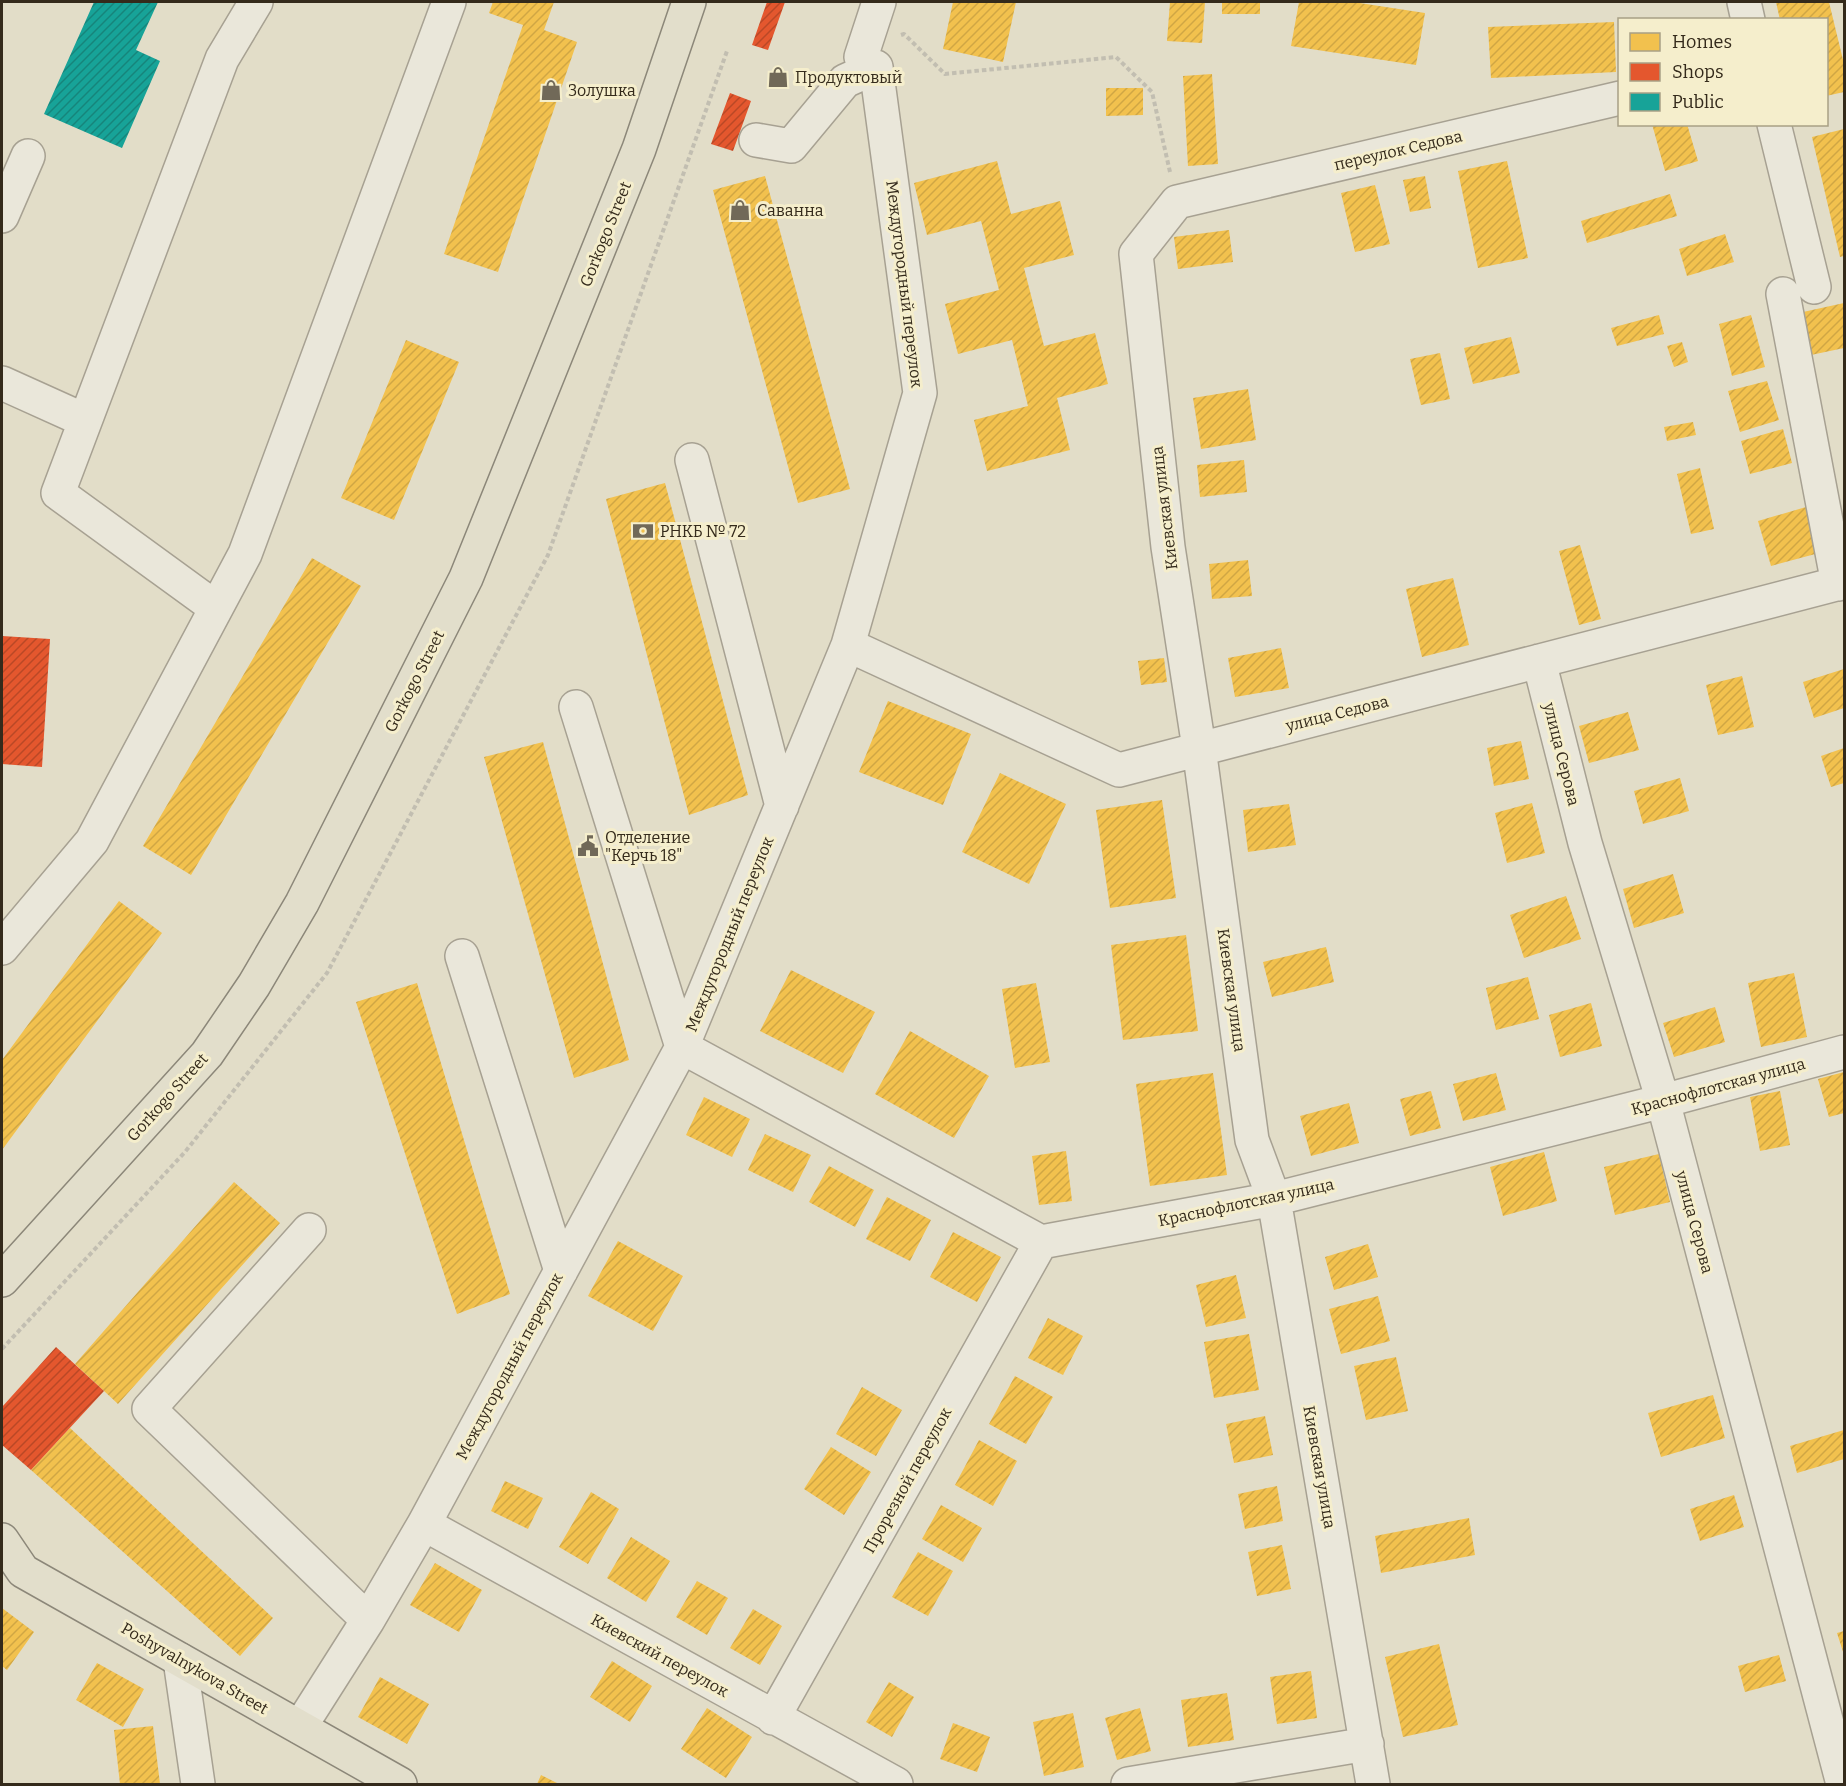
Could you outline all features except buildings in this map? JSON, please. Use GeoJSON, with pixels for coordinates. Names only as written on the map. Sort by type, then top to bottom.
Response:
{"type":"FeatureCollection","features":[{"type":"Feature","properties":{"kind":"main road","name":"Gorkogo Street"},"geometry":{"type":"LineString","coordinates":[[2,1280],[207,1054],[254,985],[302,903],[466,578],[639,149],[689,2]]}},
{"type":"Feature","properties":{"kind":"main road","name":"Poshyvalnykova Street"},"geometry":{"type":"LineString","coordinates":[[2,1540],[23,1571],[400,1785]]}},
{"type":"Feature","properties":{"kind":"lane"},"geometry":{"type":"LineString","coordinates":[[216,608],[58,493],[222,59],[256,2]]}},
{"type":"Feature","properties":{"kind":"lane"},"geometry":{"type":"LineString","coordinates":[[2,948],[92,841],[245,554],[449,2]]}},
{"type":"Feature","properties":{"kind":"lane","name":"Междугородный переулок"},"geometry":{"type":"LineString","coordinates":[[300,1727],[368,1620],[424,1524],[682,1047],[848,645],[920,393],[868,62],[879,2]]}},
{"type":"Feature","properties":{"kind":"lane"},"geometry":{"type":"LineString","coordinates":[[1744,2],[1748,18]]}},
{"type":"Feature","properties":{"kind":"lane"},"geometry":{"type":"LineString","coordinates":[[756,140],[791,146],[845,81],[868,62]]}},
{"type":"Feature","properties":{"kind":"lane","name":"переулок Седова"},"geometry":{"type":"LineString","coordinates":[[1177,202],[1618,98]]}},
{"type":"Feature","properties":{"kind":"lane"},"geometry":{"type":"LineString","coordinates":[[1774,126],[1814,287]]}},
{"type":"Feature","properties":{"kind":"lane"},"geometry":{"type":"LineString","coordinates":[[2,216],[28,156]]}},
{"type":"Feature","properties":{"kind":"lane","name":"Киевская улица"},"geometry":{"type":"LineString","coordinates":[[1177,202],[1136,254],[1168,547],[1199,748],[1252,1140],[1274,1199],[1373,1785]]}},
{"type":"Feature","properties":{"kind":"lane"},"geometry":{"type":"LineString","coordinates":[[1783,294],[1841,583]]}},
{"type":"Feature","properties":{"kind":"lane"},"geometry":{"type":"LineString","coordinates":[[2,382],[84,420]]}},
{"type":"Feature","properties":{"kind":"lane"},"geometry":{"type":"LineString","coordinates":[[692,460],[782,806]]}},
{"type":"Feature","properties":{"kind":"lane","name":"улица Седова"},"geometry":{"type":"LineString","coordinates":[[848,645],[1119,770],[1841,583]]}},
{"type":"Feature","properties":{"kind":"lane","name":"улица Серова"},"geometry":{"type":"LineString","coordinates":[[1539,661],[1585,843],[1663,1101],[1843,1785]]}},
{"type":"Feature","properties":{"kind":"lane"},"geometry":{"type":"LineString","coordinates":[[576,707],[682,1047],[1041,1242]]}},
{"type":"Feature","properties":{"kind":"lane"},"geometry":{"type":"LineString","coordinates":[[462,956],[561,1271]]}},
{"type":"Feature","properties":{"kind":"lane","name":"Краснофлотская улица"},"geometry":{"type":"LineString","coordinates":[[1041,1242],[1274,1199],[1663,1101],[1845,1052]]}},
{"type":"Feature","properties":{"kind":"lane"},"geometry":{"type":"LineString","coordinates":[[309,1230],[149,1409],[368,1620]]}},
{"type":"Feature","properties":{"kind":"lane","name":"Прорезной переулок"},"geometry":{"type":"LineString","coordinates":[[773,1718],[1041,1242]]}},
{"type":"Feature","properties":{"kind":"lane","name":"Киевский переулок"},"geometry":{"type":"LineString","coordinates":[[424,1524],[896,1785]]}},
{"type":"Feature","properties":{"kind":"lane"},"geometry":{"type":"LineString","coordinates":[[180,1660],[198,1785]]}},
{"type":"Feature","properties":{"kind":"lane"},"geometry":{"type":"LineString","coordinates":[[1128,1785],[1367,1744]]}},
{"type":"Feature","properties":{"kind":"path"},"geometry":{"type":"LineString","coordinates":[[868,62],[904,34],[945,74],[1116,57],[1152,92],[1177,202]]}},
{"type":"Feature","properties":{"kind":"place","name":"Продуктовый"},"geometry":{"type":"Point","coordinates":[778,77]}},
{"type":"Feature","properties":{"kind":"place","name":"Золушка"},"geometry":{"type":"Point","coordinates":[551,90]}},
{"type":"Feature","properties":{"kind":"place","name":"Саванна"},"geometry":{"type":"Point","coordinates":[740,210]}},
{"type":"Feature","properties":{"kind":"place","name":"РНКБ № 72"},"geometry":{"type":"Point","coordinates":[643,531]}},
{"type":"Feature","properties":{"kind":"place","name":"Отделение \"Керчь 18\""},"geometry":{"type":"Point","coordinates":[588,846]}}]}
